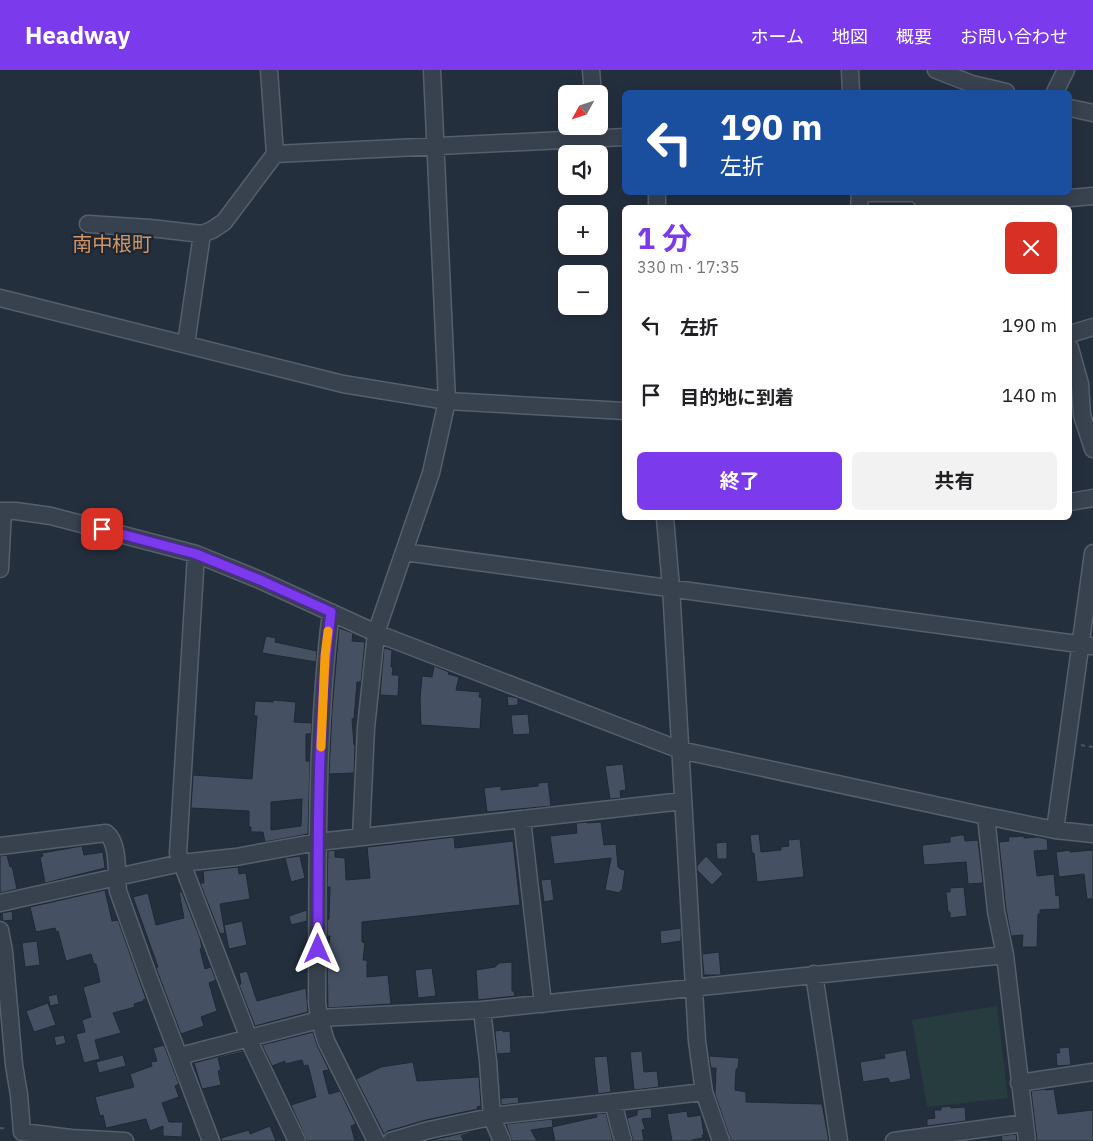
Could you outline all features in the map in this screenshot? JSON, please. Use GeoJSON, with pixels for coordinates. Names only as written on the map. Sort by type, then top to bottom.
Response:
{"type":"FeatureCollection","features":[{"type":"Feature","properties":{"kind":"street"},"geometry":{"type":"LineString","coordinates":[[88,224],[202,234],[224,222],[275,154],[269,70]]}},
{"type":"Feature","properties":{"kind":"street"},"geometry":{"type":"LineString","coordinates":[[361,837],[366,728],[376,633],[431,473],[447,401],[432,70]]}},
{"type":"Feature","properties":{"kind":"street"},"geometry":{"type":"LineString","coordinates":[[591,70],[592,85]]}},
{"type":"Feature","properties":{"kind":"street"},"geometry":{"type":"LineString","coordinates":[[850,70],[851,90]]}},
{"type":"Feature","properties":{"kind":"street"},"geometry":{"type":"LineString","coordinates":[[936,70],[972,84],[998,90]]}},
{"type":"Feature","properties":{"kind":"street"},"geometry":{"type":"LineString","coordinates":[[1056,90],[1066,70]]}},
{"type":"Feature","properties":{"kind":"street"},"geometry":{"type":"LineString","coordinates":[[1072,108],[1093,112]]}},
{"type":"Feature","properties":{"kind":"street"},"geometry":{"type":"LineString","coordinates":[[275,154],[436,147],[571,135]]}},
{"type":"Feature","properties":{"kind":"street"},"geometry":{"type":"LineString","coordinates":[[608,135],[622,137]]}},
{"type":"Feature","properties":{"kind":"street"},"geometry":{"type":"LineString","coordinates":[[919,195],[926,203],[1049,200],[1093,196]]}},
{"type":"Feature","properties":{"kind":"street"},"geometry":{"type":"LineString","coordinates":[[186,344],[202,234]]}},
{"type":"Feature","properties":{"kind":"street"},"geometry":{"type":"LineString","coordinates":[[0,298],[343,384],[447,401],[622,411]]}},
{"type":"Feature","properties":{"kind":"street"},"geometry":{"type":"LineString","coordinates":[[1072,333],[1093,327]]}},
{"type":"Feature","properties":{"kind":"street"},"geometry":{"type":"LineString","coordinates":[[1072,355],[1088,414],[1093,449]]}},
{"type":"Feature","properties":{"kind":"street"},"geometry":{"type":"LineString","coordinates":[[1072,502],[1093,498]]}},
{"type":"Feature","properties":{"kind":"street"},"geometry":{"type":"LineString","coordinates":[[0,569],[2,511],[51,516],[196,554],[260,580],[376,633],[680,750],[986,816],[1055,830],[1093,834]]}},
{"type":"Feature","properties":{"kind":"street"},"geometry":{"type":"LineString","coordinates":[[665,520],[671,587],[698,1041],[704,1092],[721,1141]]}},
{"type":"Feature","properties":{"kind":"street"},"geometry":{"type":"LineString","coordinates":[[404,552],[1086,645]]}},
{"type":"Feature","properties":{"kind":"street"},"geometry":{"type":"LineString","coordinates":[[1055,830],[1086,645],[1093,553]]}},
{"type":"Feature","properties":{"kind":"street"},"geometry":{"type":"LineString","coordinates":[[196,554],[178,854],[249,1039],[298,1141]]}},
{"type":"Feature","properties":{"kind":"street"},"geometry":{"type":"LineString","coordinates":[[331,612],[325,656],[321,727],[317,1002],[319,1018],[326,1041],[376,1141]]}},
{"type":"Feature","properties":{"kind":"street"},"geometry":{"type":"LineString","coordinates":[[0,903],[181,863],[236,857],[318,842],[683,801]]}},
{"type":"Feature","properties":{"kind":"street"},"geometry":{"type":"LineString","coordinates":[[986,816],[996,911],[1005,955],[1027,1141]]}},
{"type":"Feature","properties":{"kind":"street"},"geometry":{"type":"LineString","coordinates":[[522,819],[543,1004]]}},
{"type":"Feature","properties":{"kind":"street"},"geometry":{"type":"LineString","coordinates":[[0,846],[106,833],[112,841],[117,867],[118,891],[211,1141]]}},
{"type":"Feature","properties":{"kind":"street"},"geometry":{"type":"LineString","coordinates":[[0,930],[4,951],[22,1132],[71,1138],[125,1141]]}},
{"type":"Feature","properties":{"kind":"street"},"geometry":{"type":"LineString","coordinates":[[180,1056],[249,1039],[311,1022],[319,1018],[482,1010],[1005,955]]}},
{"type":"Feature","properties":{"kind":"street"},"geometry":{"type":"LineString","coordinates":[[814,974],[839,1141]]}},
{"type":"Feature","properties":{"kind":"street"},"geometry":{"type":"LineString","coordinates":[[482,1010],[492,1118],[502,1141]]}},
{"type":"Feature","properties":{"kind":"street"},"geometry":{"type":"LineString","coordinates":[[1019,1083],[1093,1072]]}},
{"type":"Feature","properties":{"kind":"street"},"geometry":{"type":"LineString","coordinates":[[391,1141],[429,1130],[500,1115],[704,1092]]}},
{"type":"Feature","properties":{"kind":"street"},"geometry":{"type":"LineString","coordinates":[[613,1102],[623,1141]]}},
{"type":"Feature","properties":{"kind":"street"},"geometry":{"type":"LineString","coordinates":[[894,1141],[1024,1123]]}},
{"type":"Feature","properties":{"kind":"green space"},"geometry":{"type":"Polygon","coordinates":[[[997,1006],[1008,1098],[927,1107],[912,1020],[997,1006]]]}},
{"type":"Feature","properties":{"kind":"building"},"geometry":{"type":"Polygon","coordinates":[[[339,628],[353,633],[352,641],[365,642],[361,682],[357,682],[354,719],[352,719],[355,745],[354,773],[329,774],[332,710],[339,628]]]}},
{"type":"Feature","properties":{"kind":"building"},"geometry":{"type":"Polygon","coordinates":[[[266,636],[276,638],[275,642],[317,651],[316,662],[262,653],[266,636]]]}},
{"type":"Feature","properties":{"kind":"building"},"geometry":{"type":"Polygon","coordinates":[[[384,648],[392,650],[392,675],[399,675],[398,696],[380,695],[384,648]]]}},
{"type":"Feature","properties":{"kind":"building"},"geometry":{"type":"Polygon","coordinates":[[[434,666],[449,672],[448,674],[459,677],[456,690],[480,692],[479,697],[482,698],[480,729],[421,725],[420,699],[422,676],[432,677],[434,666]]]}},
{"type":"Feature","properties":{"kind":"building"},"geometry":{"type":"Polygon","coordinates":[[[507,696],[518,698],[518,705],[508,706],[507,696]]]}},
{"type":"Feature","properties":{"kind":"building"},"geometry":{"type":"Polygon","coordinates":[[[273,700],[296,702],[294,722],[312,723],[311,734],[306,734],[306,761],[310,761],[308,834],[265,842],[263,832],[251,832],[251,827],[249,827],[249,811],[191,808],[193,775],[252,779],[257,716],[254,716],[255,701],[273,702],[273,700]],[[302,799],[271,802],[271,830],[301,826],[302,799]]]}},
{"type":"Feature","properties":{"kind":"building"},"geometry":{"type":"Polygon","coordinates":[[[528,714],[530,734],[513,735],[511,715],[528,714]]]}},
{"type":"Feature","properties":{"kind":"building"},"geometry":{"type":"Polygon","coordinates":[[[623,764],[626,790],[620,791],[621,798],[610,799],[605,766],[623,764]]]}},
{"type":"Feature","properties":{"kind":"building"},"geometry":{"type":"Polygon","coordinates":[[[548,782],[551,806],[487,812],[484,788],[501,786],[501,790],[538,786],[538,783],[548,782]]]}},
{"type":"Feature","properties":{"kind":"building"},"geometry":{"type":"Polygon","coordinates":[[[601,822],[604,845],[616,844],[618,867],[625,870],[622,891],[620,893],[605,890],[611,858],[554,864],[550,836],[577,833],[576,823],[601,822]]]}},
{"type":"Feature","properties":{"kind":"building"},"geometry":{"type":"Polygon","coordinates":[[[759,834],[761,852],[781,850],[781,847],[789,846],[788,840],[800,839],[804,877],[757,882],[750,835],[759,834]]]}},
{"type":"Feature","properties":{"kind":"building"},"geometry":{"type":"Polygon","coordinates":[[[964,835],[965,841],[978,840],[983,883],[968,884],[966,862],[924,865],[923,845],[950,842],[950,837],[964,835]]]}},
{"type":"Feature","properties":{"kind":"building"},"geometry":{"type":"Polygon","coordinates":[[[1024,836],[1024,838],[1038,837],[1047,839],[1048,850],[1034,851],[1037,876],[1054,874],[1056,896],[1059,895],[1060,909],[1040,910],[1040,914],[1038,914],[1037,947],[1022,947],[1023,935],[1011,936],[1006,909],[999,842],[1009,841],[1008,837],[1024,836]]]}},
{"type":"Feature","properties":{"kind":"building"},"geometry":{"type":"Polygon","coordinates":[[[454,837],[455,848],[513,841],[520,905],[362,922],[362,942],[365,943],[363,960],[367,960],[367,977],[388,975],[391,1004],[328,1008],[327,958],[330,936],[327,936],[327,920],[329,919],[330,887],[327,887],[328,851],[335,850],[335,857],[345,858],[346,880],[370,878],[367,847],[454,837]]]}},
{"type":"Feature","properties":{"kind":"building"},"geometry":{"type":"Polygon","coordinates":[[[727,842],[727,859],[717,859],[716,843],[727,842]]]}},
{"type":"Feature","properties":{"kind":"building"},"geometry":{"type":"Polygon","coordinates":[[[82,846],[84,855],[103,852],[105,868],[45,883],[40,857],[43,856],[42,853],[82,846]]]}},
{"type":"Feature","properties":{"kind":"building"},"geometry":{"type":"Polygon","coordinates":[[[1070,850],[1070,852],[1093,850],[1093,899],[1087,899],[1084,874],[1059,877],[1056,852],[1070,850]]]}},
{"type":"Feature","properties":{"kind":"building"},"geometry":{"type":"Polygon","coordinates":[[[7,855],[10,867],[12,866],[17,889],[0,893],[0,856],[7,855]]]}},
{"type":"Feature","properties":{"kind":"building"},"geometry":{"type":"Polygon","coordinates":[[[300,856],[305,878],[291,882],[285,858],[300,856]]]}},
{"type":"Feature","properties":{"kind":"building"},"geometry":{"type":"Polygon","coordinates":[[[706,856],[723,874],[712,885],[697,870],[697,866],[706,856]]]}},
{"type":"Feature","properties":{"kind":"building"},"geometry":{"type":"Polygon","coordinates":[[[238,867],[239,874],[246,873],[250,899],[220,904],[225,933],[220,934],[200,883],[204,883],[203,871],[238,867]]]}},
{"type":"Feature","properties":{"kind":"building"},"geometry":{"type":"Polygon","coordinates":[[[551,879],[554,900],[544,902],[541,880],[551,879]]]}},
{"type":"Feature","properties":{"kind":"building"},"geometry":{"type":"Polygon","coordinates":[[[964,887],[967,916],[950,918],[946,892],[950,892],[950,888],[964,887]]]}},
{"type":"Feature","properties":{"kind":"building"},"geometry":{"type":"Polygon","coordinates":[[[105,890],[112,921],[118,920],[146,999],[134,1004],[135,1007],[113,1013],[121,1033],[95,1040],[100,1059],[84,1063],[76,1034],[85,1032],[82,1020],[91,1017],[83,987],[100,982],[96,964],[94,964],[91,954],[66,961],[58,931],[56,932],[55,928],[36,932],[30,907],[105,890]]]}},
{"type":"Feature","properties":{"kind":"building"},"geometry":{"type":"Polygon","coordinates":[[[179,892],[182,892],[200,938],[202,948],[200,949],[205,969],[211,967],[216,980],[209,983],[217,1011],[201,1017],[204,1026],[181,1034],[156,968],[158,967],[133,897],[148,893],[156,925],[184,918],[179,892]]]}},
{"type":"Feature","properties":{"kind":"building"},"geometry":{"type":"Polygon","coordinates":[[[307,910],[307,921],[291,925],[289,916],[307,910]]]}},
{"type":"Feature","properties":{"kind":"building"},"geometry":{"type":"Polygon","coordinates":[[[12,911],[13,920],[3,921],[2,913],[12,911]]]}},
{"type":"Feature","properties":{"kind":"building"},"geometry":{"type":"Polygon","coordinates":[[[242,921],[247,945],[229,949],[224,925],[242,921]]]}},
{"type":"Feature","properties":{"kind":"building"},"geometry":{"type":"Polygon","coordinates":[[[681,928],[681,941],[661,944],[660,931],[681,928]]]}},
{"type":"Feature","properties":{"kind":"building"},"geometry":{"type":"Polygon","coordinates":[[[37,941],[40,965],[25,967],[22,943],[37,941]]]}},
{"type":"Feature","properties":{"kind":"building"},"geometry":{"type":"Polygon","coordinates":[[[719,952],[721,975],[704,975],[702,954],[719,952]]]}},
{"type":"Feature","properties":{"kind":"building"},"geometry":{"type":"Polygon","coordinates":[[[512,962],[512,991],[514,991],[515,996],[478,1000],[476,970],[495,967],[499,963],[512,962]]]}},
{"type":"Feature","properties":{"kind":"building"},"geometry":{"type":"Polygon","coordinates":[[[432,968],[436,996],[418,998],[415,970],[432,968]]]}},
{"type":"Feature","properties":{"kind":"building"},"geometry":{"type":"Polygon","coordinates":[[[247,971],[257,1001],[306,988],[308,1012],[255,1026],[239,985],[241,984],[239,973],[247,971]]]}},
{"type":"Feature","properties":{"kind":"building"},"geometry":{"type":"Polygon","coordinates":[[[57,994],[59,1004],[50,1006],[48,996],[57,994]]]}},
{"type":"Feature","properties":{"kind":"building"},"geometry":{"type":"Polygon","coordinates":[[[48,1003],[56,1025],[34,1032],[26,1011],[48,1003]]]}},
{"type":"Feature","properties":{"kind":"building"},"geometry":{"type":"Polygon","coordinates":[[[503,1030],[503,1032],[510,1031],[511,1053],[497,1054],[495,1031],[503,1030]]]}},
{"type":"Feature","properties":{"kind":"building"},"geometry":{"type":"Polygon","coordinates":[[[313,1032],[329,1070],[323,1071],[329,1094],[340,1091],[356,1124],[351,1126],[355,1141],[307,1141],[291,1105],[316,1097],[308,1065],[304,1066],[302,1060],[285,1064],[285,1061],[272,1066],[262,1045],[313,1032]]]}},
{"type":"Feature","properties":{"kind":"building"},"geometry":{"type":"Polygon","coordinates":[[[64,1035],[66,1043],[56,1046],[54,1037],[64,1035]]]}},
{"type":"Feature","properties":{"kind":"building"},"geometry":{"type":"Polygon","coordinates":[[[164,1045],[179,1084],[175,1086],[179,1097],[162,1103],[169,1122],[183,1122],[182,1137],[163,1136],[163,1126],[150,1131],[146,1119],[106,1128],[103,1115],[100,1116],[95,1097],[134,1087],[130,1074],[152,1066],[151,1062],[157,1061],[153,1048],[164,1045]]]}},
{"type":"Feature","properties":{"kind":"building"},"geometry":{"type":"Polygon","coordinates":[[[1069,1047],[1071,1065],[1057,1066],[1056,1053],[1060,1053],[1059,1048],[1069,1047]]]}},
{"type":"Feature","properties":{"kind":"building"},"geometry":{"type":"Polygon","coordinates":[[[243,1050],[243,1052],[218,1058],[221,1070],[218,1071],[221,1085],[202,1089],[194,1063],[243,1050]]]}},
{"type":"Feature","properties":{"kind":"building"},"geometry":{"type":"Polygon","coordinates":[[[906,1050],[911,1079],[890,1083],[888,1078],[863,1082],[860,1062],[885,1058],[884,1054],[906,1050]]]}},
{"type":"Feature","properties":{"kind":"building"},"geometry":{"type":"Polygon","coordinates":[[[642,1051],[644,1072],[657,1071],[659,1087],[634,1090],[630,1052],[642,1051]]]}},
{"type":"Feature","properties":{"kind":"building"},"geometry":{"type":"Polygon","coordinates":[[[123,1055],[126,1066],[99,1073],[96,1062],[123,1055]]]}},
{"type":"Feature","properties":{"kind":"building"},"geometry":{"type":"Polygon","coordinates":[[[607,1056],[611,1092],[598,1094],[594,1057],[607,1056]]]}},
{"type":"Feature","properties":{"kind":"building"},"geometry":{"type":"Polygon","coordinates":[[[709,1056],[739,1058],[738,1069],[736,1069],[735,1090],[746,1092],[746,1102],[822,1104],[829,1141],[731,1141],[715,1094],[716,1068],[711,1068],[709,1056]]]}},
{"type":"Feature","properties":{"kind":"building"},"geometry":{"type":"Polygon","coordinates":[[[413,1062],[417,1081],[479,1077],[481,1106],[477,1107],[478,1109],[426,1120],[388,1131],[384,1134],[356,1079],[381,1067],[413,1062]]]}},
{"type":"Feature","properties":{"kind":"building"},"geometry":{"type":"Polygon","coordinates":[[[1054,1089],[1058,1114],[1093,1110],[1093,1141],[1037,1141],[1031,1091],[1054,1089]]]}},
{"type":"Feature","properties":{"kind":"building"},"geometry":{"type":"Polygon","coordinates":[[[518,1097],[519,1103],[501,1105],[501,1098],[518,1097]]]}},
{"type":"Feature","properties":{"kind":"building"},"geometry":{"type":"Polygon","coordinates":[[[951,1106],[951,1108],[965,1107],[966,1121],[927,1126],[927,1119],[935,1118],[934,1110],[941,1110],[941,1107],[951,1106]]]}},
{"type":"Feature","properties":{"kind":"building"},"geometry":{"type":"Polygon","coordinates":[[[651,1108],[652,1118],[642,1119],[645,1129],[642,1130],[644,1141],[633,1141],[627,1118],[637,1115],[637,1110],[651,1108]]]}},
{"type":"Feature","properties":{"kind":"building"},"geometry":{"type":"Polygon","coordinates":[[[687,1111],[688,1117],[701,1115],[703,1138],[692,1141],[672,1141],[667,1114],[687,1111]]]}},
{"type":"Feature","properties":{"kind":"building"},"geometry":{"type":"Polygon","coordinates":[[[606,1113],[613,1141],[555,1141],[552,1127],[597,1117],[596,1114],[606,1113]]]}},
{"type":"Feature","properties":{"kind":"building"},"geometry":{"type":"Polygon","coordinates":[[[552,1119],[553,1127],[531,1130],[537,1141],[512,1141],[506,1124],[552,1119]]]}},
{"type":"Feature","properties":{"kind":"building"},"geometry":{"type":"Polygon","coordinates":[[[270,1126],[276,1141],[222,1141],[221,1138],[249,1130],[250,1134],[270,1126]]]}},
{"type":"Feature","properties":{"kind":"building"},"geometry":{"type":"Polygon","coordinates":[[[482,1129],[461,1136],[464,1141],[427,1141],[482,1129]]]}},
{"type":"Feature","properties":{"kind":"building"},"geometry":{"type":"Polygon","coordinates":[[[1016,1134],[1017,1141],[1002,1141],[1001,1136],[1016,1134]]]}},
{"type":"Feature","properties":{"kind":"slow traffic"},"geometry":{"type":"LineString","coordinates":[[321,747],[328,631]]}},
{"type":"Feature","properties":{"kind":"district","name":"南中根町"},"geometry":{"type":"Point","coordinates":[112,244]}},
{"type":"Feature","properties":{"kind":"route"},"geometry":{"type":"LineString","coordinates":[[102,529],[196,554],[228,566],[331,612],[325,656],[321,727],[318,949]]}}]}
